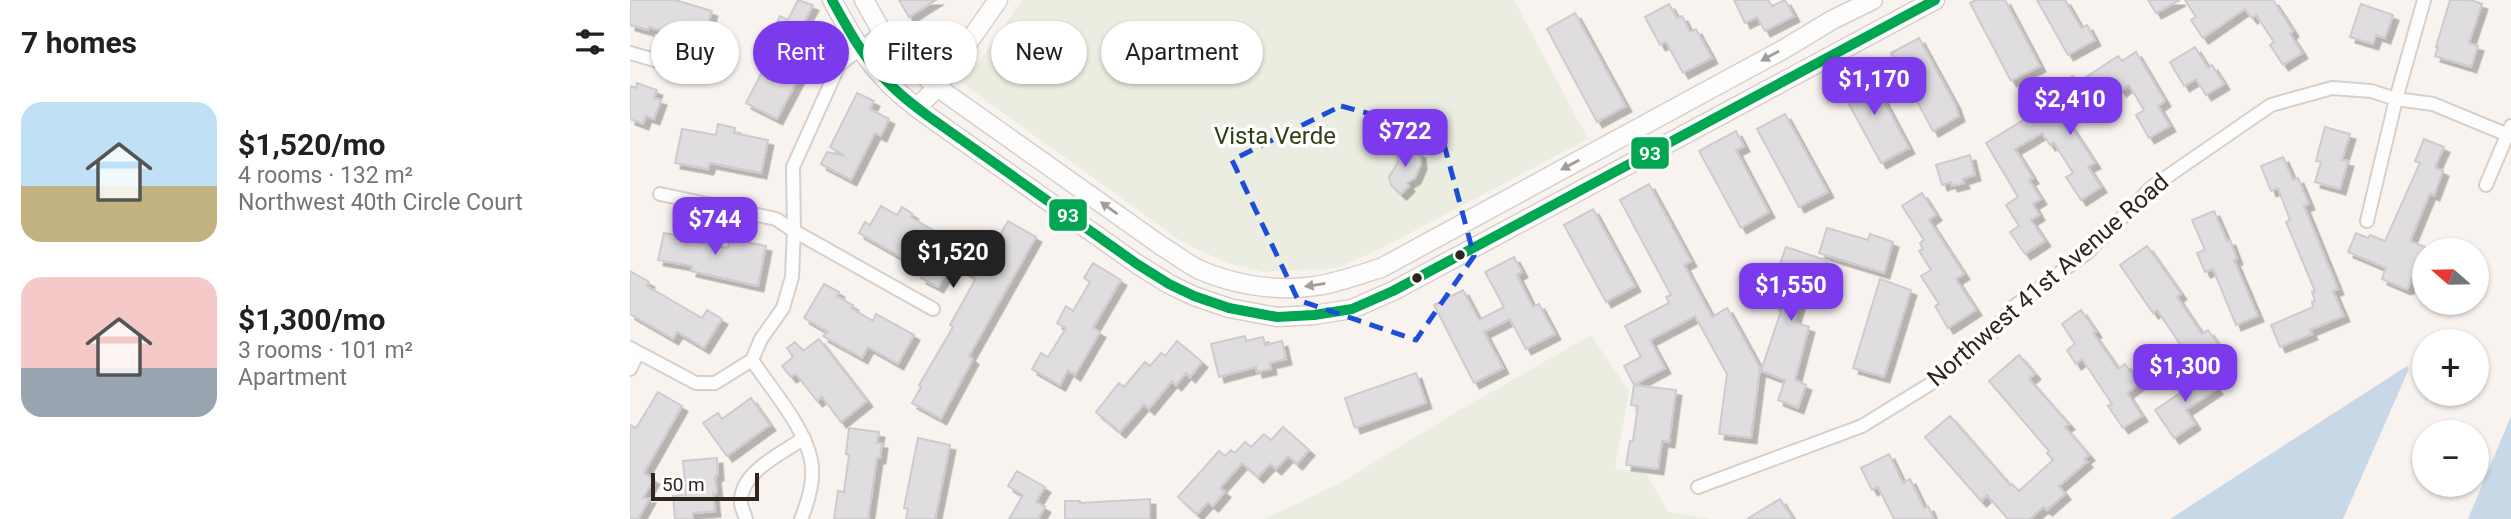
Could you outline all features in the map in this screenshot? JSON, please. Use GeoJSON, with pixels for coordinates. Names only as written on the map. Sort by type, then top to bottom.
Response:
{"type":"FeatureCollection","features":[{"type":"Feature","properties":{"kind":"street"},"geometry":{"type":"LineString","coordinates":[[832,0],[860,49],[881,76],[917,108],[1169,284],[1228,308],[1277,317],[1352,309],[1393,291],[1935,0]]}},
{"type":"Feature","properties":{"kind":"street"},"geometry":{"type":"LineString","coordinates":[[864,0],[876,21]]}},
{"type":"Feature","properties":{"kind":"street"},"geometry":{"type":"LineString","coordinates":[[917,108],[937,87],[998,0]]}},
{"type":"Feature","properties":{"kind":"street"},"geometry":{"type":"LineString","coordinates":[[934,84],[1199,270],[1238,282],[1276,287],[1307,287],[1337,282],[1381,268],[1873,0]]}},
{"type":"Feature","properties":{"kind":"street"},"geometry":{"type":"LineString","coordinates":[[2367,221],[2396,99],[2424,0]]}},
{"type":"Feature","properties":{"kind":"street"},"geometry":{"type":"LineString","coordinates":[[630,369],[634,351],[696,383],[715,383],[752,360],[761,339],[783,309],[792,277],[793,167],[839,65],[863,47]]}},
{"type":"Feature","properties":{"kind":"street"},"geometry":{"type":"LineString","coordinates":[[630,53],[651,59]]}},
{"type":"Feature","properties":{"kind":"street","name":"Northwest 41st Avenue Road"},"geometry":{"type":"LineString","coordinates":[[1698,487],[1862,426],[1936,381],[1994,331],[2012,308],[2088,252],[2151,187],[2271,105],[2332,88],[2371,91],[2396,99],[2433,104],[2509,131]]}},
{"type":"Feature","properties":{"kind":"street"},"geometry":{"type":"LineString","coordinates":[[2486,185],[2509,131]]}},
{"type":"Feature","properties":{"kind":"street"},"geometry":{"type":"LineString","coordinates":[[660,194],[776,219],[933,309]]}},
{"type":"Feature","properties":{"kind":"street"},"geometry":{"type":"LineString","coordinates":[[752,360],[804,438],[812,462],[808,502],[801,519]]}},
{"type":"Feature","properties":{"kind":"street"},"geometry":{"type":"LineString","coordinates":[[746,519],[741,503],[743,488],[751,475],[804,438]]}},
{"type":"Feature","properties":{"kind":"highlighted area"},"geometry":{"type":"Polygon","coordinates":[[[1341,106],[1441,133],[1474,256],[1416,340],[1298,300],[1232,160],[1341,106]]]}},
{"type":"Feature","properties":{"kind":"green space","name":"Vista Verde"},"geometry":{"type":"Polygon","coordinates":[[[1022,0],[1514,0],[1588,139],[1378,250],[1337,268],[1263,272],[1227,263],[1182,242],[963,84],[977,84],[977,64],[991,44],[991,84],[1087,84],[1087,21],[1007,21],[1022,0]]]}},
{"type":"Feature","properties":{"kind":"green space"},"geometry":{"type":"Polygon","coordinates":[[[1591,335],[1629,391],[1615,468],[1646,473],[1668,512],[1711,519],[1265,519],[1340,483],[1591,335]]]}},
{"type":"Feature","properties":{"kind":"water"},"geometry":{"type":"Polygon","coordinates":[[[2407,366],[2409,369],[2343,519],[2170,519],[2407,366]]]}},
{"type":"Feature","properties":{"kind":"water"},"geometry":{"type":"Polygon","coordinates":[[[2511,416],[2511,519],[2468,519],[2477,497],[2489,497],[2489,469],[2511,416]]]}},
{"type":"Feature","properties":{"kind":"building"},"geometry":{"type":"Polygon","coordinates":[[[630,0],[675,0],[712,11],[709,21],[651,21],[648,30],[630,25],[630,0]]]}},
{"type":"Feature","properties":{"kind":"building"},"geometry":{"type":"Polygon","coordinates":[[[798,0],[813,5],[805,21],[778,21],[780,16],[788,20],[798,0]]]}},
{"type":"Feature","properties":{"kind":"building"},"geometry":{"type":"Polygon","coordinates":[[[899,0],[936,0],[909,17],[899,0]]]}},
{"type":"Feature","properties":{"kind":"building"},"geometry":{"type":"Polygon","coordinates":[[[1734,0],[1768,0],[1772,6],[1785,0],[1794,16],[1765,31],[1757,17],[1745,23],[1734,0]]]}},
{"type":"Feature","properties":{"kind":"building"},"geometry":{"type":"Polygon","coordinates":[[[1976,0],[2005,0],[2040,66],[2011,81],[1970,3],[1976,0]]]}},
{"type":"Feature","properties":{"kind":"building"},"geometry":{"type":"Polygon","coordinates":[[[2037,0],[2065,0],[2081,28],[2087,25],[2095,40],[2068,55],[2037,0]]]}},
{"type":"Feature","properties":{"kind":"building"},"geometry":{"type":"Polygon","coordinates":[[[2148,0],[2180,0],[2156,13],[2148,0]]]}},
{"type":"Feature","properties":{"kind":"building"},"geometry":{"type":"Polygon","coordinates":[[[2185,0],[2273,0],[2293,31],[2290,34],[2302,53],[2283,65],[2270,45],[2274,42],[2256,15],[2252,18],[2245,9],[2203,38],[2191,20],[2196,17],[2185,0]]]}},
{"type":"Feature","properties":{"kind":"building"},"geometry":{"type":"Polygon","coordinates":[[[2450,0],[2470,0],[2482,4],[2469,43],[2478,46],[2471,67],[2435,56],[2450,0]]]}},
{"type":"Feature","properties":{"kind":"building"},"geometry":{"type":"Polygon","coordinates":[[[1669,4],[1677,18],[1682,16],[1690,32],[1696,29],[1712,58],[1683,73],[1666,42],[1660,45],[1645,17],[1669,4]]]}},
{"type":"Feature","properties":{"kind":"building"},"geometry":{"type":"Polygon","coordinates":[[[2361,4],[2393,15],[2385,38],[2376,35],[2373,44],[2350,37],[2361,4]]]}},
{"type":"Feature","properties":{"kind":"building"},"geometry":{"type":"Polygon","coordinates":[[[1575,13],[1626,106],[1597,122],[1547,29],[1575,13]]]}},
{"type":"Feature","properties":{"kind":"building"},"geometry":{"type":"Polygon","coordinates":[[[1919,38],[1959,116],[1933,131],[1891,53],[1919,38]]]}},
{"type":"Feature","properties":{"kind":"building"},"geometry":{"type":"Polygon","coordinates":[[[2195,47],[2208,68],[2212,65],[2224,84],[2206,95],[2196,79],[2184,86],[2170,62],[2195,47]]]}},
{"type":"Feature","properties":{"kind":"building"},"geometry":{"type":"Polygon","coordinates":[[[2136,52],[2165,101],[2158,106],[2170,126],[2149,138],[2136,115],[2144,110],[2129,85],[2121,91],[2116,83],[2066,119],[2095,163],[2088,167],[2101,187],[2081,200],[2066,177],[2073,173],[2054,143],[2050,145],[2042,133],[2015,149],[2033,178],[2029,180],[2041,199],[2033,204],[2039,215],[2031,220],[2045,241],[2025,254],[2010,232],[2019,226],[2006,205],[2018,197],[1986,143],[2056,100],[2049,91],[2073,76],[2077,83],[2118,56],[2122,61],[2136,52]]]}},
{"type":"Feature","properties":{"kind":"building"},"geometry":{"type":"Polygon","coordinates":[[[1868,71],[1909,148],[1881,163],[1839,86],[1868,71]]]}},
{"type":"Feature","properties":{"kind":"building"},"geometry":{"type":"Polygon","coordinates":[[[637,83],[657,90],[654,98],[661,100],[654,119],[646,116],[643,124],[630,119],[630,86],[636,88],[637,83]]]}},
{"type":"Feature","properties":{"kind":"building"},"geometry":{"type":"Polygon","coordinates":[[[756,84],[796,84],[777,119],[746,103],[756,84]]]}},
{"type":"Feature","properties":{"kind":"building"},"geometry":{"type":"Polygon","coordinates":[[[857,93],[874,101],[870,109],[889,119],[881,136],[875,133],[851,180],[821,164],[827,152],[845,156],[830,147],[857,93]]]}},
{"type":"Feature","properties":{"kind":"building"},"geometry":{"type":"Polygon","coordinates":[[[1785,114],[1828,192],[1799,207],[1757,129],[1785,114]]]}},
{"type":"Feature","properties":{"kind":"building"},"geometry":{"type":"Polygon","coordinates":[[[718,124],[735,128],[734,133],[768,140],[761,173],[710,163],[708,169],[675,163],[682,129],[716,135],[718,124]]]}},
{"type":"Feature","properties":{"kind":"building"},"geometry":{"type":"Polygon","coordinates":[[[2325,127],[2350,134],[2342,160],[2348,161],[2340,189],[2315,182],[2321,162],[2316,161],[2325,127]]]}},
{"type":"Feature","properties":{"kind":"building"},"geometry":{"type":"Polygon","coordinates":[[[1736,131],[1744,146],[1736,150],[1769,212],[1741,228],[1699,151],[1736,131]]]}},
{"type":"Feature","properties":{"kind":"building"},"geometry":{"type":"Polygon","coordinates":[[[2424,139],[2444,147],[2435,167],[2443,171],[2434,195],[2430,193],[2410,241],[2412,278],[2405,289],[2382,279],[2386,268],[2348,252],[2356,233],[2385,241],[2420,163],[2415,161],[2424,139]]]}},
{"type":"Feature","properties":{"kind":"building"},"geometry":{"type":"Polygon","coordinates":[[[1404,148],[1420,153],[1421,164],[1415,178],[1407,183],[1409,186],[1401,194],[1391,185],[1389,177],[1398,162],[1397,155],[1404,148]]]}},
{"type":"Feature","properties":{"kind":"building"},"geometry":{"type":"Polygon","coordinates":[[[1970,155],[1975,175],[1962,179],[1964,183],[1952,186],[1951,182],[1942,185],[1936,165],[1970,155]]]}},
{"type":"Feature","properties":{"kind":"building"},"geometry":{"type":"Polygon","coordinates":[[[2283,157],[2293,180],[2298,178],[2309,204],[2304,206],[2338,289],[2333,291],[2344,316],[2310,330],[2312,334],[2280,347],[2271,325],[2313,307],[2312,302],[2315,301],[2312,292],[2315,291],[2286,222],[2290,220],[2278,188],[2271,191],[2261,166],[2283,157]]]}},
{"type":"Feature","properties":{"kind":"building"},"geometry":{"type":"Polygon","coordinates":[[[1649,184],[1691,261],[1684,265],[1712,317],[1727,308],[1760,368],[1751,438],[1719,434],[1727,374],[1695,316],[1650,340],[1665,368],[1634,385],[1624,366],[1641,357],[1625,326],[1669,303],[1666,297],[1671,295],[1620,200],[1649,184]]]}},
{"type":"Feature","properties":{"kind":"building"},"geometry":{"type":"Polygon","coordinates":[[[1922,193],[1936,215],[1929,220],[1964,274],[1956,279],[1976,310],[1948,328],[1935,306],[1939,304],[1921,276],[1931,270],[1919,251],[1923,249],[1920,243],[1924,240],[1902,206],[1922,193]]]}},
{"type":"Feature","properties":{"kind":"building"},"geometry":{"type":"Polygon","coordinates":[[[881,206],[897,215],[902,207],[913,214],[911,217],[978,254],[988,237],[996,242],[1008,221],[1036,237],[969,356],[973,359],[941,419],[912,403],[976,278],[952,263],[938,287],[921,278],[925,271],[859,233],[865,222],[870,225],[881,206]]]}},
{"type":"Feature","properties":{"kind":"building"},"geometry":{"type":"Polygon","coordinates":[[[1593,209],[1635,286],[1606,302],[1564,225],[1593,209]]]}},
{"type":"Feature","properties":{"kind":"building"},"geometry":{"type":"Polygon","coordinates":[[[2214,211],[2227,241],[2230,240],[2237,259],[2234,260],[2258,316],[2236,325],[2213,269],[2205,272],[2197,253],[2205,250],[2192,220],[2214,211]]]}},
{"type":"Feature","properties":{"kind":"building"},"geometry":{"type":"Polygon","coordinates":[[[1827,228],[1868,240],[1870,234],[1893,242],[1884,273],[1819,253],[1827,228]]]}},
{"type":"Feature","properties":{"kind":"building"},"geometry":{"type":"Polygon","coordinates":[[[682,231],[702,235],[700,243],[728,248],[730,239],[766,246],[758,286],[691,271],[692,266],[658,260],[664,233],[681,236],[682,231]]]}},
{"type":"Feature","properties":{"kind":"building"},"geometry":{"type":"Polygon","coordinates":[[[2147,246],[2181,294],[2177,297],[2202,334],[2208,330],[2220,347],[2190,368],[2178,350],[2182,347],[2157,310],[2153,313],[2120,265],[2147,246]]]}},
{"type":"Feature","properties":{"kind":"building"},"geometry":{"type":"Polygon","coordinates":[[[1786,247],[1828,261],[1822,280],[1814,277],[1812,283],[1806,281],[1794,322],[1809,327],[1795,380],[1806,385],[1798,408],[1778,400],[1785,380],[1761,371],[1782,308],[1774,305],[1786,269],[1779,267],[1786,247]]]}},
{"type":"Feature","properties":{"kind":"building"},"geometry":{"type":"Polygon","coordinates":[[[1514,257],[1522,272],[1517,275],[1533,307],[1539,304],[1555,334],[1526,349],[1510,319],[1484,332],[1503,368],[1474,383],[1434,305],[1463,290],[1479,320],[1504,307],[1485,272],[1514,257]]]}},
{"type":"Feature","properties":{"kind":"building"},"geometry":{"type":"Polygon","coordinates":[[[1093,263],[1121,280],[1093,328],[1100,332],[1075,375],[1068,370],[1060,385],[1032,369],[1041,353],[1048,357],[1066,328],[1057,323],[1066,306],[1073,311],[1090,282],[1084,278],[1093,263]]]}},
{"type":"Feature","properties":{"kind":"building"},"geometry":{"type":"Polygon","coordinates":[[[630,271],[649,282],[647,286],[702,318],[707,310],[722,319],[704,348],[677,332],[673,339],[630,314],[630,271]]]}},
{"type":"Feature","properties":{"kind":"building"},"geometry":{"type":"Polygon","coordinates":[[[1880,279],[1911,290],[1884,377],[1853,368],[1880,279]]]}},
{"type":"Feature","properties":{"kind":"building"},"geometry":{"type":"Polygon","coordinates":[[[824,284],[839,292],[837,296],[853,305],[851,308],[873,321],[876,314],[914,335],[898,364],[868,347],[862,358],[823,336],[828,332],[804,318],[824,284]]]}},
{"type":"Feature","properties":{"kind":"building"},"geometry":{"type":"Polygon","coordinates":[[[2081,310],[2118,369],[2125,364],[2139,384],[2127,393],[2142,416],[2123,428],[2108,406],[2112,404],[2082,359],[2076,364],[2067,350],[2075,344],[2062,324],[2081,310]]]}},
{"type":"Feature","properties":{"kind":"building"},"geometry":{"type":"Polygon","coordinates":[[[1245,336],[1246,341],[1263,337],[1265,345],[1282,341],[1286,359],[1270,363],[1271,369],[1257,372],[1256,367],[1219,377],[1211,344],[1245,336]]]}},
{"type":"Feature","properties":{"kind":"building"},"geometry":{"type":"Polygon","coordinates":[[[819,339],[867,401],[841,422],[822,397],[817,401],[796,374],[791,377],[782,366],[793,357],[787,348],[795,342],[803,351],[819,339]]]}},
{"type":"Feature","properties":{"kind":"building"},"geometry":{"type":"Polygon","coordinates":[[[1177,341],[1202,362],[1190,377],[1186,373],[1176,385],[1172,381],[1149,409],[1144,404],[1120,432],[1096,412],[1119,383],[1124,387],[1145,362],[1150,366],[1161,353],[1165,356],[1177,341]]]}},
{"type":"Feature","properties":{"kind":"building"},"geometry":{"type":"Polygon","coordinates":[[[2019,355],[2035,374],[2029,379],[2069,424],[2065,427],[2089,455],[2084,459],[2087,462],[2059,486],[2065,494],[2047,510],[2043,507],[2030,519],[2008,519],[1987,495],[1981,501],[1925,437],[1950,416],[2010,485],[2019,491],[2053,460],[2047,453],[2049,451],[1989,381],[2019,355]]]}},
{"type":"Feature","properties":{"kind":"building"},"geometry":{"type":"Polygon","coordinates":[[[2204,370],[2217,389],[2186,410],[2195,424],[2174,438],[2155,410],[2186,389],[2183,385],[2204,370]]]}},
{"type":"Feature","properties":{"kind":"building"},"geometry":{"type":"Polygon","coordinates":[[[1416,373],[1426,403],[1355,428],[1345,398],[1416,373]]]}},
{"type":"Feature","properties":{"kind":"building"},"geometry":{"type":"Polygon","coordinates":[[[1634,385],[1676,390],[1669,442],[1662,441],[1658,469],[1626,465],[1638,406],[1631,405],[1634,385]]]}},
{"type":"Feature","properties":{"kind":"building"},"geometry":{"type":"Polygon","coordinates":[[[658,392],[682,406],[644,473],[654,479],[643,498],[650,498],[638,519],[630,519],[630,425],[636,428],[658,392]]]}},
{"type":"Feature","properties":{"kind":"building"},"geometry":{"type":"Polygon","coordinates":[[[751,398],[770,425],[727,456],[703,423],[718,413],[722,419],[751,398]]]}},
{"type":"Feature","properties":{"kind":"building"},"geometry":{"type":"Polygon","coordinates":[[[1283,427],[1309,450],[1297,464],[1288,456],[1276,469],[1270,464],[1258,477],[1242,463],[1220,488],[1225,492],[1213,506],[1208,502],[1197,514],[1178,497],[1219,451],[1225,456],[1231,450],[1235,453],[1245,442],[1251,447],[1264,434],[1271,440],[1283,427]]]}},
{"type":"Feature","properties":{"kind":"building"},"geometry":{"type":"Polygon","coordinates":[[[849,428],[879,432],[877,443],[882,443],[880,458],[877,458],[868,519],[834,519],[838,491],[844,492],[849,455],[846,454],[849,428]]]}},
{"type":"Feature","properties":{"kind":"building"},"geometry":{"type":"Polygon","coordinates":[[[918,438],[950,445],[935,519],[906,519],[908,509],[904,508],[918,438]]]}},
{"type":"Feature","properties":{"kind":"building"},"geometry":{"type":"Polygon","coordinates":[[[1889,454],[1903,483],[1910,479],[1924,508],[1928,506],[1934,519],[1894,519],[1878,487],[1872,490],[1861,468],[1889,454]]]}},
{"type":"Feature","properties":{"kind":"building"},"geometry":{"type":"Polygon","coordinates":[[[717,458],[717,493],[713,494],[715,511],[693,513],[693,519],[675,519],[673,496],[686,495],[683,461],[717,458]]]}},
{"type":"Feature","properties":{"kind":"building"},"geometry":{"type":"Polygon","coordinates":[[[1017,471],[1045,487],[1036,502],[1045,507],[1038,519],[1009,519],[1023,495],[1008,486],[1017,471]]]}},
{"type":"Feature","properties":{"kind":"building"},"geometry":{"type":"Polygon","coordinates":[[[1150,499],[1150,519],[1065,519],[1065,501],[1080,503],[1150,499]]]}},
{"type":"Feature","properties":{"kind":"building"},"geometry":{"type":"Polygon","coordinates":[[[1780,499],[1793,519],[1747,519],[1780,499]]]}},
{"type":"Feature","properties":{"kind":"transit line","name":"93"},"geometry":{"type":"LineString","coordinates":[[832,0],[875,68],[899,93],[928,116],[1169,284],[1229,308],[1277,317],[1352,309],[1393,291],[1935,0]]}}]}
